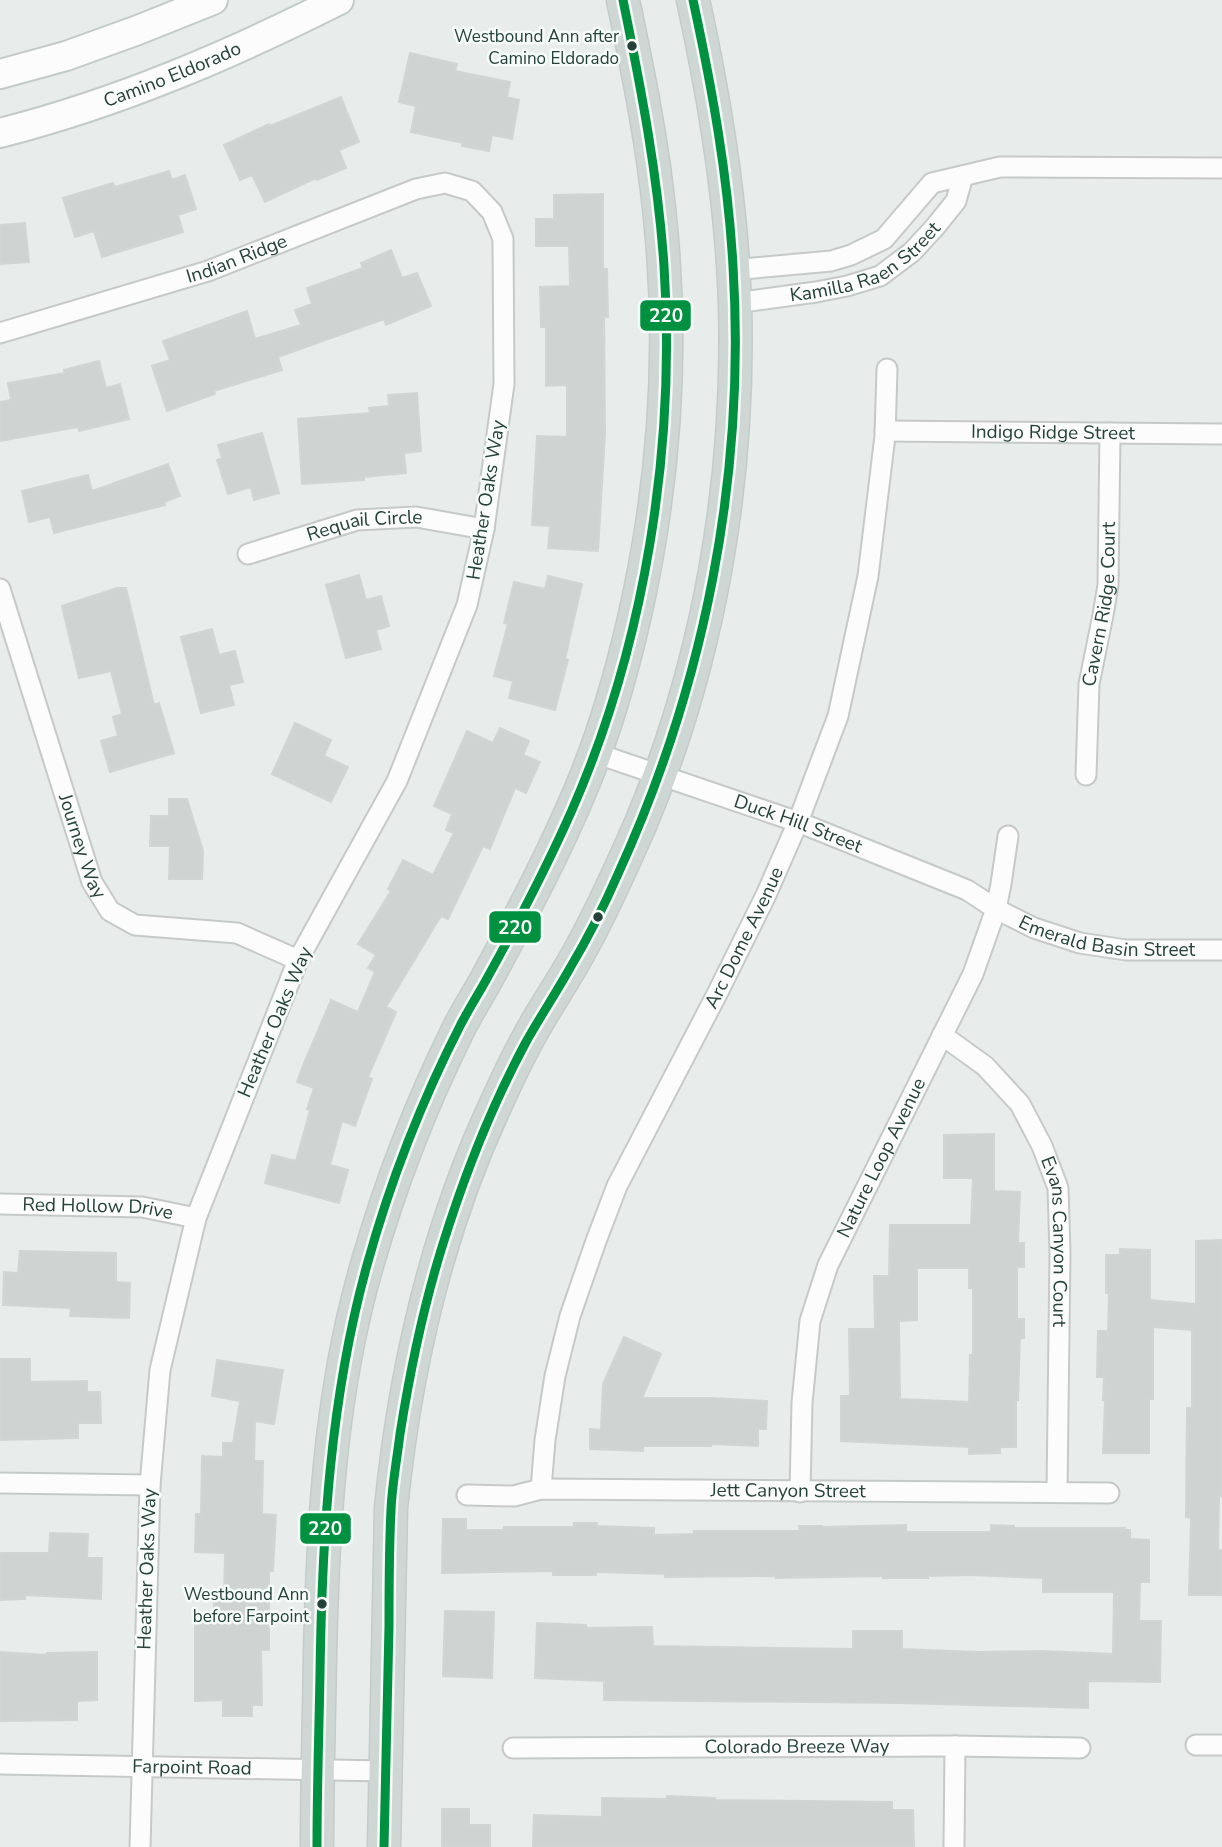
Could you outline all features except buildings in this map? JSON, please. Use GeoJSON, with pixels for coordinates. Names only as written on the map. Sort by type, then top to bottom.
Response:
{"type":"FeatureCollection","features":[{"type":"Feature","properties":{"kind":"main road"},"geometry":{"type":"LineString","coordinates":[[0,74],[66,56],[213,0]]}},
{"type":"Feature","properties":{"kind":"main road","name":"Camino Eldorado"},"geometry":{"type":"LineString","coordinates":[[0,133],[123,96],[212,61],[339,0]]}},
{"type":"Feature","properties":{"kind":"main road"},"geometry":{"type":"LineString","coordinates":[[317,1847],[323,1546],[328,1477],[343,1368],[367,1265],[399,1166],[438,1072],[550,858],[583,784],[618,681],[649,547],[662,450],[666,385],[665,285],[650,142],[623,0]]}},
{"type":"Feature","properties":{"kind":"main road"},"geometry":{"type":"LineString","coordinates":[[384,1847],[391,1508],[396,1455],[415,1350],[439,1257],[477,1147],[532,1031],[562,983],[600,912],[659,775],[676,728],[701,638],[718,548],[730,447],[735,303],[720,152],[693,0]]}},
{"type":"Feature","properties":{"kind":"street","name":"Kamilla Raen Street"},"geometry":{"type":"LineString","coordinates":[[732,270],[831,261],[850,255],[884,239],[932,183],[1000,167],[1222,168]]}},
{"type":"Feature","properties":{"kind":"street","name":"Kamilla Raen Street"},"geometry":{"type":"LineString","coordinates":[[735,303],[816,292],[880,276],[912,252],[935,227],[956,201],[963,176]]}},
{"type":"Feature","properties":{"kind":"street","name":"Indian Ridge"},"geometry":{"type":"LineString","coordinates":[[0,333],[208,271],[416,189],[445,183],[472,191]]}},
{"type":"Feature","properties":{"kind":"street","name":"Heather Oaks Way"},"geometry":{"type":"LineString","coordinates":[[140,1847],[149,1485],[160,1370],[196,1217],[298,960],[397,781],[467,605],[484,529],[504,384],[503,239],[492,212],[472,191]]}},
{"type":"Feature","properties":{"kind":"street","name":"Arc Dome Avenue"},"geometry":{"type":"LineString","coordinates":[[541,1489],[555,1376],[570,1316],[600,1230],[617,1186],[766,895],[798,822],[838,716],[868,576],[886,431],[887,369]]}},
{"type":"Feature","properties":{"kind":"street","name":"Indigo Ridge Street"},"geometry":{"type":"LineString","coordinates":[[886,431],[1222,434]]}},
{"type":"Feature","properties":{"kind":"street","name":"Cavern Ridge Court"},"geometry":{"type":"LineString","coordinates":[[1086,775],[1088,684],[1108,585],[1110,433]]}},
{"type":"Feature","properties":{"kind":"street","name":"Requail Circle"},"geometry":{"type":"LineString","coordinates":[[248,554],[357,520],[416,517],[484,529]]}},
{"type":"Feature","properties":{"kind":"street","name":"Journey Way"},"geometry":{"type":"LineString","coordinates":[[0,589],[92,882],[110,911],[135,925],[237,933],[298,960]]}},
{"type":"Feature","properties":{"kind":"street","name":"Duck Hill Street"},"geometry":{"type":"LineString","coordinates":[[595,753],[798,822],[967,890],[996,909]]}},
{"type":"Feature","properties":{"kind":"street","name":"Nature Loop Avenue"},"geometry":{"type":"LineString","coordinates":[[800,1492],[802,1403],[810,1321],[828,1265],[972,974],[996,909],[1007,836]]}},
{"type":"Feature","properties":{"kind":"street","name":"Emerald Basin Street"},"geometry":{"type":"LineString","coordinates":[[996,909],[1034,928],[1080,943],[1126,950],[1222,950]]}},
{"type":"Feature","properties":{"kind":"street","name":"Evans Canyon Court"},"geometry":{"type":"LineString","coordinates":[[942,1035],[985,1066],[1020,1104],[1042,1146],[1058,1188],[1060,1253],[1057,1492]]}},
{"type":"Feature","properties":{"kind":"street","name":"Red Hollow Drive"},"geometry":{"type":"LineString","coordinates":[[0,1204],[142,1207],[196,1217]]}},
{"type":"Feature","properties":{"kind":"street"},"geometry":{"type":"LineString","coordinates":[[0,1483],[149,1485]]}},
{"type":"Feature","properties":{"kind":"street","name":"Jett Canyon Street"},"geometry":{"type":"LineString","coordinates":[[467,1495],[514,1496],[541,1489],[1109,1493]]}},
{"type":"Feature","properties":{"kind":"street"},"geometry":{"type":"LineString","coordinates":[[1196,1745],[1222,1745]]}},
{"type":"Feature","properties":{"kind":"street"},"geometry":{"type":"LineString","coordinates":[[954,1847],[955,1746]]}},
{"type":"Feature","properties":{"kind":"street","name":"Colorado Breeze Way"},"geometry":{"type":"LineString","coordinates":[[513,1748],[1080,1748]]}},
{"type":"Feature","properties":{"kind":"street","name":"Farpoint Road"},"geometry":{"type":"LineString","coordinates":[[0,1764],[385,1771]]}},
{"type":"Feature","properties":{"kind":"transit line","name":"220"},"geometry":{"type":"LineString","coordinates":[[317,1847],[321,1622],[326,1519],[336,1416],[354,1315],[376,1234],[420,1112],[461,1024],[541,876],[572,810],[597,746],[619,680],[650,544],[665,404],[664,266],[653,165],[623,0]]}},
{"type":"Feature","properties":{"kind":"transit line","name":"220"},"geometry":{"type":"LineString","coordinates":[[384,1847],[392,1501],[408,1387],[429,1293],[459,1194],[490,1117],[526,1042],[596,922],[648,802],[696,653],[713,577],[733,422],[733,266],[718,132],[693,0]]}},
{"type":"Feature","properties":{"kind":"place","name":"Westbound Ann after Camino Eldorado"},"geometry":{"type":"Point","coordinates":[632,46]}},
{"type":"Feature","properties":{"kind":"place","name":"Westbound Ann before Farpoint"},"geometry":{"type":"Point","coordinates":[322,1604]}}]}
